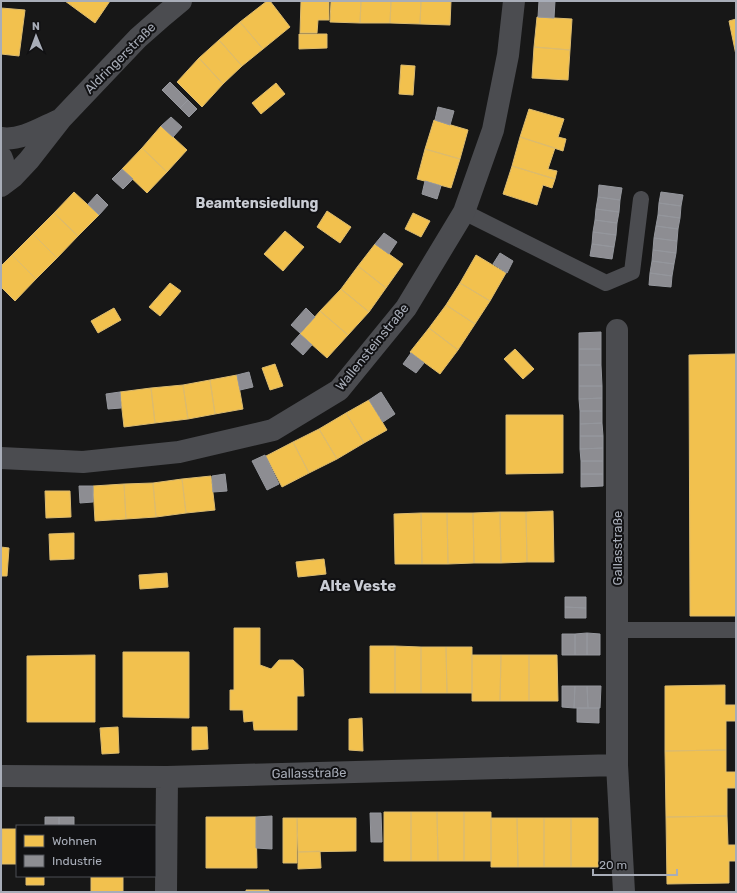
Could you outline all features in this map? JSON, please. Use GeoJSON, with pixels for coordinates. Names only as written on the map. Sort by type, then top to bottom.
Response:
{"type":"FeatureCollection","features":[{"type":"Feature","properties":{"kind":"street","name":"Aldringerstraße"},"geometry":{"type":"LineString","coordinates":[[1,186],[13,177],[29,160],[61,119],[138,38],[181,1]]}},
{"type":"Feature","properties":{"kind":"street","name":"Wallensteinstraße"},"geometry":{"type":"LineString","coordinates":[[1,458],[83,462],[179,452],[273,430],[339,390],[406,308],[464,212],[494,130],[508,55],[514,1]]}},
{"type":"Feature","properties":{"kind":"street","name":"Aldringerstraße"},"geometry":{"type":"LineString","coordinates":[[1,138],[15,138],[25,135],[61,119]]}},
{"type":"Feature","properties":{"kind":"street"},"geometry":{"type":"LineString","coordinates":[[1,156],[3,161],[1,174]]}},
{"type":"Feature","properties":{"kind":"street","name":"Gallasstraße"},"geometry":{"type":"LineString","coordinates":[[617,330],[617,765],[624,892]]}},
{"type":"Feature","properties":{"kind":"street","name":"Gallasstraße"},"geometry":{"type":"LineString","coordinates":[[1,776],[167,776],[617,765]]}},
{"type":"Feature","properties":{"kind":"street"},"geometry":{"type":"LineString","coordinates":[[166,892],[167,776]]}},
{"type":"Feature","properties":{"kind":"lane"},"geometry":{"type":"LineString","coordinates":[[464,212],[606,284],[632,272],[641,198]]}},
{"type":"Feature","properties":{"kind":"lane"},"geometry":{"type":"LineString","coordinates":[[617,630],[736,630]]}},
{"type":"Feature","properties":{"kind":"building: Wohnen"},"geometry":{"type":"Polygon","coordinates":[[[65,1],[110,1],[95,23],[65,1]]]}},
{"type":"Feature","properties":{"kind":"building: Wohnen"},"geometry":{"type":"Polygon","coordinates":[[[267,1],[270,1],[290,27],[263,49],[240,22],[267,1]]]}},
{"type":"Feature","properties":{"kind":"building: Wohnen"},"geometry":{"type":"Polygon","coordinates":[[[301,1],[329,1],[329,20],[318,20],[317,33],[300,33],[301,1]]]}},
{"type":"Feature","properties":{"kind":"building: Wohnen"},"geometry":{"type":"Polygon","coordinates":[[[331,1],[361,1],[360,23],[330,22],[331,1]]]}},
{"type":"Feature","properties":{"kind":"building: Wohnen"},"geometry":{"type":"Polygon","coordinates":[[[361,1],[391,1],[390,23],[360,23],[361,1]]]}},
{"type":"Feature","properties":{"kind":"building: Wohnen"},"geometry":{"type":"Polygon","coordinates":[[[391,1],[421,1],[420,24],[390,23],[391,1]]]}},
{"type":"Feature","properties":{"kind":"building: Wohnen"},"geometry":{"type":"Polygon","coordinates":[[[421,1],[451,1],[450,25],[420,24],[421,1]]]}},
{"type":"Feature","properties":{"kind":"building: Wohnen"},"geometry":{"type":"Polygon","coordinates":[[[1,8],[25,10],[19,56],[1,54],[1,8]]]}},
{"type":"Feature","properties":{"kind":"building: Wohnen"},"geometry":{"type":"Polygon","coordinates":[[[537,17],[572,19],[570,50],[534,47],[537,17]]]}},
{"type":"Feature","properties":{"kind":"building: Wohnen"},"geometry":{"type":"Polygon","coordinates":[[[736,19],[736,55],[729,21],[736,19]]]}},
{"type":"Feature","properties":{"kind":"building: Wohnen"},"geometry":{"type":"Polygon","coordinates":[[[240,22],[263,49],[242,66],[219,40],[240,22]]]}},
{"type":"Feature","properties":{"kind":"building: Wohnen"},"geometry":{"type":"Polygon","coordinates":[[[299,34],[327,34],[327,48],[299,49],[299,34]]]}},
{"type":"Feature","properties":{"kind":"building: Wohnen"},"geometry":{"type":"Polygon","coordinates":[[[219,40],[242,66],[223,84],[199,58],[219,40]]]}},
{"type":"Feature","properties":{"kind":"building: Wohnen"},"geometry":{"type":"Polygon","coordinates":[[[534,47],[570,50],[568,80],[532,78],[534,47]]]}},
{"type":"Feature","properties":{"kind":"building: Wohnen"},"geometry":{"type":"Polygon","coordinates":[[[199,58],[223,84],[202,107],[177,82],[199,58]]]}},
{"type":"Feature","properties":{"kind":"building: Wohnen"},"geometry":{"type":"Polygon","coordinates":[[[401,65],[415,66],[413,95],[399,94],[401,65]]]}},
{"type":"Feature","properties":{"kind":"building: Wohnen"},"geometry":{"type":"Polygon","coordinates":[[[276,83],[285,94],[261,114],[252,103],[276,83]]]}},
{"type":"Feature","properties":{"kind":"building: Wohnen"},"geometry":{"type":"Polygon","coordinates":[[[529,109],[564,119],[558,137],[566,139],[563,151],[520,137],[529,109]]]}},
{"type":"Feature","properties":{"kind":"building: Wohnen"},"geometry":{"type":"Polygon","coordinates":[[[434,120],[468,130],[460,159],[425,149],[434,120]]]}},
{"type":"Feature","properties":{"kind":"building: Wohnen"},"geometry":{"type":"Polygon","coordinates":[[[161,126],[187,150],[167,172],[142,148],[161,126]]]}},
{"type":"Feature","properties":{"kind":"building: Wohnen"},"geometry":{"type":"Polygon","coordinates":[[[520,137],[555,148],[548,169],[557,171],[555,179],[512,166],[520,137]]]}},
{"type":"Feature","properties":{"kind":"building: Wohnen"},"geometry":{"type":"Polygon","coordinates":[[[142,148],[167,172],[147,193],[122,169],[142,148]]]}},
{"type":"Feature","properties":{"kind":"building: Wohnen"},"geometry":{"type":"Polygon","coordinates":[[[425,149],[460,159],[451,188],[417,179],[425,149]]]}},
{"type":"Feature","properties":{"kind":"building: Wohnen"},"geometry":{"type":"Polygon","coordinates":[[[512,166],[555,179],[552,188],[543,185],[537,205],[503,194],[512,166]]]}},
{"type":"Feature","properties":{"kind":"building: Wohnen"},"geometry":{"type":"Polygon","coordinates":[[[74,192],[99,215],[78,236],[54,213],[74,192]]]}},
{"type":"Feature","properties":{"kind":"building: Wohnen"},"geometry":{"type":"Polygon","coordinates":[[[327,211],[351,227],[340,243],[317,227],[327,211]]]}},
{"type":"Feature","properties":{"kind":"building: Wohnen"},"geometry":{"type":"Polygon","coordinates":[[[54,213],[78,236],[57,258],[33,234],[54,213]]]}},
{"type":"Feature","properties":{"kind":"building: Wohnen"},"geometry":{"type":"Polygon","coordinates":[[[413,213],[430,221],[421,237],[405,229],[413,213]]]}},
{"type":"Feature","properties":{"kind":"building: Wohnen"},"geometry":{"type":"Polygon","coordinates":[[[285,231],[304,247],[283,271],[264,254],[285,231]]]}},
{"type":"Feature","properties":{"kind":"building: Wohnen"},"geometry":{"type":"Polygon","coordinates":[[[33,234],[57,258],[36,279],[12,255],[33,234]]]}},
{"type":"Feature","properties":{"kind":"building: Wohnen"},"geometry":{"type":"Polygon","coordinates":[[[375,244],[403,264],[386,288],[358,266],[375,244]]]}},
{"type":"Feature","properties":{"kind":"building: Wohnen"},"geometry":{"type":"Polygon","coordinates":[[[12,255],[36,279],[15,301],[1,287],[1,266],[12,255]]]}},
{"type":"Feature","properties":{"kind":"building: Wohnen"},"geometry":{"type":"Polygon","coordinates":[[[476,255],[506,273],[490,301],[460,283],[476,255]]]}},
{"type":"Feature","properties":{"kind":"building: Wohnen"},"geometry":{"type":"Polygon","coordinates":[[[358,266],[386,288],[369,312],[341,289],[358,266]]]}},
{"type":"Feature","properties":{"kind":"building: Wohnen"},"geometry":{"type":"Polygon","coordinates":[[[170,283],[181,291],[160,316],[149,307],[170,283]]]}},
{"type":"Feature","properties":{"kind":"building: Wohnen"},"geometry":{"type":"Polygon","coordinates":[[[460,283],[490,301],[475,324],[446,305],[460,283]]]}},
{"type":"Feature","properties":{"kind":"building: Wohnen"},"geometry":{"type":"Polygon","coordinates":[[[341,289],[369,312],[348,335],[320,311],[341,289]]]}},
{"type":"Feature","properties":{"kind":"building: Wohnen"},"geometry":{"type":"Polygon","coordinates":[[[446,305],[475,324],[458,350],[429,328],[446,305]]]}},
{"type":"Feature","properties":{"kind":"building: Wohnen"},"geometry":{"type":"Polygon","coordinates":[[[114,308],[121,320],[98,333],[91,321],[114,308]]]}},
{"type":"Feature","properties":{"kind":"building: Wohnen"},"geometry":{"type":"Polygon","coordinates":[[[320,311],[348,335],[327,358],[300,334],[320,311]]]}},
{"type":"Feature","properties":{"kind":"building: Wohnen"},"geometry":{"type":"Polygon","coordinates":[[[429,328],[458,350],[440,374],[410,352],[429,328]]]}},
{"type":"Feature","properties":{"kind":"building: Wohnen"},"geometry":{"type":"Polygon","coordinates":[[[515,349],[534,369],[523,379],[504,359],[515,349]]]}},
{"type":"Feature","properties":{"kind":"building: Wohnen"},"geometry":{"type":"Polygon","coordinates":[[[736,354],[736,616],[690,616],[689,355],[736,354]]]}},
{"type":"Feature","properties":{"kind":"building: Wohnen"},"geometry":{"type":"Polygon","coordinates":[[[275,364],[283,386],[270,390],[262,368],[275,364]]]}},
{"type":"Feature","properties":{"kind":"building: Wohnen"},"geometry":{"type":"Polygon","coordinates":[[[237,375],[243,409],[215,414],[210,380],[237,375]]]}},
{"type":"Feature","properties":{"kind":"building: Wohnen"},"geometry":{"type":"Polygon","coordinates":[[[210,380],[215,414],[188,419],[183,385],[210,380]]]}},
{"type":"Feature","properties":{"kind":"building: Wohnen"},"geometry":{"type":"Polygon","coordinates":[[[183,385],[188,419],[155,423],[151,388],[183,385]]]}},
{"type":"Feature","properties":{"kind":"building: Wohnen"},"geometry":{"type":"Polygon","coordinates":[[[151,388],[155,423],[124,427],[120,392],[151,388]]]}},
{"type":"Feature","properties":{"kind":"building: Wohnen"},"geometry":{"type":"Polygon","coordinates":[[[369,400],[387,430],[364,443],[346,413],[369,400]]]}},
{"type":"Feature","properties":{"kind":"building: Wohnen"},"geometry":{"type":"Polygon","coordinates":[[[346,413],[364,443],[337,459],[319,429],[346,413]]]}},
{"type":"Feature","properties":{"kind":"building: Wohnen"},"geometry":{"type":"Polygon","coordinates":[[[506,415],[563,415],[563,473],[506,474],[506,415]]]}},
{"type":"Feature","properties":{"kind":"building: Wohnen"},"geometry":{"type":"Polygon","coordinates":[[[319,429],[337,459],[309,473],[293,442],[319,429]]]}},
{"type":"Feature","properties":{"kind":"building: Wohnen"},"geometry":{"type":"Polygon","coordinates":[[[293,442],[309,473],[282,487],[266,456],[293,442]]]}},
{"type":"Feature","properties":{"kind":"building: Wohnen"},"geometry":{"type":"Polygon","coordinates":[[[211,476],[215,510],[186,513],[182,479],[211,476]]]}},
{"type":"Feature","properties":{"kind":"building: Wohnen"},"geometry":{"type":"Polygon","coordinates":[[[182,479],[186,513],[156,517],[153,483],[182,479]]]}},
{"type":"Feature","properties":{"kind":"building: Wohnen"},"geometry":{"type":"Polygon","coordinates":[[[153,483],[156,517],[126,519],[124,484],[153,483]]]}},
{"type":"Feature","properties":{"kind":"building: Wohnen"},"geometry":{"type":"Polygon","coordinates":[[[124,484],[126,519],[95,521],[93,486],[124,484]]]}},
{"type":"Feature","properties":{"kind":"building: Wohnen"},"geometry":{"type":"Polygon","coordinates":[[[45,491],[70,491],[71,517],[46,518],[45,491]]]}},
{"type":"Feature","properties":{"kind":"building: Wohnen"},"geometry":{"type":"Polygon","coordinates":[[[553,511],[554,562],[527,562],[526,512],[553,511]]]}},
{"type":"Feature","properties":{"kind":"building: Wohnen"},"geometry":{"type":"Polygon","coordinates":[[[500,512],[526,512],[527,562],[501,563],[500,512]]]}},
{"type":"Feature","properties":{"kind":"building: Wohnen"},"geometry":{"type":"Polygon","coordinates":[[[500,512],[501,563],[474,563],[473,513],[500,512]]]}},
{"type":"Feature","properties":{"kind":"building: Wohnen"},"geometry":{"type":"Polygon","coordinates":[[[421,513],[447,513],[448,564],[422,564],[421,513]]]}},
{"type":"Feature","properties":{"kind":"building: Wohnen"},"geometry":{"type":"Polygon","coordinates":[[[421,513],[422,564],[395,564],[394,514],[421,513]]]}},
{"type":"Feature","properties":{"kind":"building: Wohnen"},"geometry":{"type":"Polygon","coordinates":[[[447,513],[473,513],[474,563],[448,564],[447,513]]]}},
{"type":"Feature","properties":{"kind":"building: Wohnen"},"geometry":{"type":"Polygon","coordinates":[[[74,533],[74,559],[50,560],[49,534],[74,533]]]}},
{"type":"Feature","properties":{"kind":"building: Wohnen"},"geometry":{"type":"Polygon","coordinates":[[[1,547],[9,548],[7,576],[1,576],[1,547]]]}},
{"type":"Feature","properties":{"kind":"building: Wohnen"},"geometry":{"type":"Polygon","coordinates":[[[324,559],[326,574],[298,577],[296,562],[324,559]]]}},
{"type":"Feature","properties":{"kind":"building: Wohnen"},"geometry":{"type":"Polygon","coordinates":[[[167,573],[168,587],[140,589],[139,575],[167,573]]]}},
{"type":"Feature","properties":{"kind":"building: Wohnen"},"geometry":{"type":"Polygon","coordinates":[[[234,628],[260,628],[260,665],[271,669],[279,660],[293,660],[303,669],[304,696],[297,696],[297,730],[254,730],[253,721],[244,722],[243,710],[230,710],[230,690],[234,690],[234,628]]]}},
{"type":"Feature","properties":{"kind":"building: Wohnen"},"geometry":{"type":"Polygon","coordinates":[[[370,646],[395,646],[395,693],[370,693],[370,646]]]}},
{"type":"Feature","properties":{"kind":"building: Wohnen"},"geometry":{"type":"Polygon","coordinates":[[[395,646],[421,647],[421,693],[395,693],[395,646]]]}},
{"type":"Feature","properties":{"kind":"building: Wohnen"},"geometry":{"type":"Polygon","coordinates":[[[421,647],[446,647],[447,693],[421,693],[421,647]]]}},
{"type":"Feature","properties":{"kind":"building: Wohnen"},"geometry":{"type":"Polygon","coordinates":[[[446,647],[472,647],[472,693],[447,693],[446,647]]]}},
{"type":"Feature","properties":{"kind":"building: Wohnen"},"geometry":{"type":"Polygon","coordinates":[[[123,652],[189,652],[189,718],[123,717],[123,652]]]}},
{"type":"Feature","properties":{"kind":"building: Wohnen"},"geometry":{"type":"Polygon","coordinates":[[[95,655],[95,722],[27,722],[27,656],[95,655]]]}},
{"type":"Feature","properties":{"kind":"building: Wohnen"},"geometry":{"type":"Polygon","coordinates":[[[472,655],[501,655],[500,701],[472,701],[472,655]]]}},
{"type":"Feature","properties":{"kind":"building: Wohnen"},"geometry":{"type":"Polygon","coordinates":[[[501,655],[529,655],[529,701],[500,701],[501,655]]]}},
{"type":"Feature","properties":{"kind":"building: Wohnen"},"geometry":{"type":"Polygon","coordinates":[[[529,655],[557,655],[558,701],[529,701],[529,655]]]}},
{"type":"Feature","properties":{"kind":"building: Wohnen"},"geometry":{"type":"Polygon","coordinates":[[[725,685],[725,705],[736,705],[736,721],[726,721],[726,750],[665,751],[665,686],[725,685]]]}},
{"type":"Feature","properties":{"kind":"building: Wohnen"},"geometry":{"type":"Polygon","coordinates":[[[362,718],[363,751],[349,750],[349,719],[362,718]]]}},
{"type":"Feature","properties":{"kind":"building: Wohnen"},"geometry":{"type":"Polygon","coordinates":[[[118,727],[119,753],[102,754],[100,728],[118,727]]]}},
{"type":"Feature","properties":{"kind":"building: Wohnen"},"geometry":{"type":"Polygon","coordinates":[[[192,727],[207,727],[208,749],[192,750],[192,727]]]}},
{"type":"Feature","properties":{"kind":"building: Wohnen"},"geometry":{"type":"Polygon","coordinates":[[[726,750],[726,772],[736,772],[736,788],[727,788],[727,816],[666,817],[665,751],[726,750]]]}},
{"type":"Feature","properties":{"kind":"building: Wohnen"},"geometry":{"type":"Polygon","coordinates":[[[384,812],[411,812],[411,861],[384,861],[384,812]]]}},
{"type":"Feature","properties":{"kind":"building: Wohnen"},"geometry":{"type":"Polygon","coordinates":[[[411,812],[437,812],[438,861],[411,861],[411,812]]]}},
{"type":"Feature","properties":{"kind":"building: Wohnen"},"geometry":{"type":"Polygon","coordinates":[[[437,812],[464,812],[464,861],[438,861],[437,812]]]}},
{"type":"Feature","properties":{"kind":"building: Wohnen"},"geometry":{"type":"Polygon","coordinates":[[[464,812],[491,812],[491,861],[464,861],[464,812]]]}},
{"type":"Feature","properties":{"kind":"building: Wohnen"},"geometry":{"type":"Polygon","coordinates":[[[727,816],[728,845],[736,845],[736,861],[729,861],[729,883],[667,884],[666,817],[727,816]]]}},
{"type":"Feature","properties":{"kind":"building: Wohnen"},"geometry":{"type":"Polygon","coordinates":[[[206,817],[256,817],[257,868],[206,868],[206,817]]]}},
{"type":"Feature","properties":{"kind":"building: Wohnen"},"geometry":{"type":"Polygon","coordinates":[[[283,818],[297,818],[297,863],[283,863],[283,818]]]}},
{"type":"Feature","properties":{"kind":"building: Wohnen"},"geometry":{"type":"Polygon","coordinates":[[[297,818],[356,818],[356,851],[298,852],[297,818]]]}},
{"type":"Feature","properties":{"kind":"building: Wohnen"},"geometry":{"type":"Polygon","coordinates":[[[491,818],[517,818],[518,867],[491,867],[491,818]]]}},
{"type":"Feature","properties":{"kind":"building: Wohnen"},"geometry":{"type":"Polygon","coordinates":[[[517,818],[544,818],[544,867],[518,867],[517,818]]]}},
{"type":"Feature","properties":{"kind":"building: Wohnen"},"geometry":{"type":"Polygon","coordinates":[[[544,818],[571,818],[571,867],[544,867],[544,818]]]}},
{"type":"Feature","properties":{"kind":"building: Wohnen"},"geometry":{"type":"Polygon","coordinates":[[[571,818],[598,818],[598,867],[571,867],[571,818]]]}},
{"type":"Feature","properties":{"kind":"building: Wohnen"},"geometry":{"type":"Polygon","coordinates":[[[2,829],[16,829],[16,864],[2,864],[2,829]]]}},
{"type":"Feature","properties":{"kind":"building: Wohnen"},"geometry":{"type":"Polygon","coordinates":[[[320,851],[321,868],[298,869],[298,852],[320,851]]]}},
{"type":"Feature","properties":{"kind":"building: Wohnen"},"geometry":{"type":"Polygon","coordinates":[[[26,877],[44,877],[44,885],[26,885],[26,877]]]}},
{"type":"Feature","properties":{"kind":"building: Wohnen"},"geometry":{"type":"Polygon","coordinates":[[[91,877],[123,877],[123,892],[91,892],[91,877]]]}},
{"type":"Feature","properties":{"kind":"building: Wohnen"},"geometry":{"type":"Polygon","coordinates":[[[246,890],[269,890],[269,892],[246,892],[246,890]]]}},
{"type":"Feature","properties":{"kind":"building: Industrie"},"geometry":{"type":"Polygon","coordinates":[[[539,1],[555,1],[554,18],[538,17],[539,1]]]}},
{"type":"Feature","properties":{"kind":"building: Industrie"},"geometry":{"type":"Polygon","coordinates":[[[170,82],[188,100],[180,108],[162,90],[170,82]]]}},
{"type":"Feature","properties":{"kind":"building: Industrie"},"geometry":{"type":"Polygon","coordinates":[[[188,100],[197,109],[189,117],[180,108],[188,100]]]}},
{"type":"Feature","properties":{"kind":"building: Industrie"},"geometry":{"type":"Polygon","coordinates":[[[438,107],[454,111],[450,125],[435,120],[438,107]]]}},
{"type":"Feature","properties":{"kind":"building: Industrie"},"geometry":{"type":"Polygon","coordinates":[[[171,117],[182,127],[173,137],[161,126],[171,117]]]}},
{"type":"Feature","properties":{"kind":"building: Industrie"},"geometry":{"type":"Polygon","coordinates":[[[122,169],[133,179],[123,189],[112,179],[122,169]]]}},
{"type":"Feature","properties":{"kind":"building: Industrie"},"geometry":{"type":"Polygon","coordinates":[[[425,181],[441,186],[437,199],[422,194],[425,181]]]}},
{"type":"Feature","properties":{"kind":"building: Industrie"},"geometry":{"type":"Polygon","coordinates":[[[599,185],[622,188],[620,200],[598,197],[599,185]]]}},
{"type":"Feature","properties":{"kind":"building: Industrie"},"geometry":{"type":"Polygon","coordinates":[[[661,192],[683,195],[681,206],[659,203],[661,192]]]}},
{"type":"Feature","properties":{"kind":"building: Industrie"},"geometry":{"type":"Polygon","coordinates":[[[97,194],[108,205],[99,215],[88,204],[97,194]]]}},
{"type":"Feature","properties":{"kind":"building: Industrie"},"geometry":{"type":"Polygon","coordinates":[[[598,197],[620,200],[619,212],[596,209],[598,197]]]}},
{"type":"Feature","properties":{"kind":"building: Industrie"},"geometry":{"type":"Polygon","coordinates":[[[659,203],[681,206],[680,218],[658,215],[659,203]]]}},
{"type":"Feature","properties":{"kind":"building: Industrie"},"geometry":{"type":"Polygon","coordinates":[[[596,209],[619,212],[617,223],[595,220],[596,209]]]}},
{"type":"Feature","properties":{"kind":"building: Industrie"},"geometry":{"type":"Polygon","coordinates":[[[658,215],[680,218],[678,229],[656,226],[658,215]]]}},
{"type":"Feature","properties":{"kind":"building: Industrie"},"geometry":{"type":"Polygon","coordinates":[[[595,220],[617,223],[616,235],[593,232],[595,220]]]}},
{"type":"Feature","properties":{"kind":"building: Industrie"},"geometry":{"type":"Polygon","coordinates":[[[656,226],[678,229],[677,241],[654,238],[656,226]]]}},
{"type":"Feature","properties":{"kind":"building: Industrie"},"geometry":{"type":"Polygon","coordinates":[[[593,232],[616,235],[614,247],[592,244],[593,232]]]}},
{"type":"Feature","properties":{"kind":"building: Industrie"},"geometry":{"type":"Polygon","coordinates":[[[384,233],[397,242],[389,254],[375,244],[384,233]]]}},
{"type":"Feature","properties":{"kind":"building: Industrie"},"geometry":{"type":"Polygon","coordinates":[[[654,238],[677,241],[676,253],[653,250],[654,238]]]}},
{"type":"Feature","properties":{"kind":"building: Industrie"},"geometry":{"type":"Polygon","coordinates":[[[592,244],[614,247],[612,259],[590,256],[592,244]]]}},
{"type":"Feature","properties":{"kind":"building: Industrie"},"geometry":{"type":"Polygon","coordinates":[[[653,250],[676,253],[674,264],[652,261],[653,250]]]}},
{"type":"Feature","properties":{"kind":"building: Industrie"},"geometry":{"type":"Polygon","coordinates":[[[500,253],[513,261],[507,273],[493,264],[500,253]]]}},
{"type":"Feature","properties":{"kind":"building: Industrie"},"geometry":{"type":"Polygon","coordinates":[[[652,261],[674,264],[672,276],[650,273],[652,261]]]}},
{"type":"Feature","properties":{"kind":"building: Industrie"},"geometry":{"type":"Polygon","coordinates":[[[650,273],[672,276],[671,287],[649,285],[650,273]]]}},
{"type":"Feature","properties":{"kind":"building: Industrie"},"geometry":{"type":"Polygon","coordinates":[[[306,308],[315,317],[300,333],[291,325],[306,308]]]}},
{"type":"Feature","properties":{"kind":"building: Industrie"},"geometry":{"type":"Polygon","coordinates":[[[601,332],[601,349],[579,349],[579,333],[601,332]]]}},
{"type":"Feature","properties":{"kind":"building: Industrie"},"geometry":{"type":"Polygon","coordinates":[[[300,334],[312,345],[303,355],[291,344],[300,334]]]}},
{"type":"Feature","properties":{"kind":"building: Industrie"},"geometry":{"type":"Polygon","coordinates":[[[579,349],[601,349],[601,365],[579,365],[579,349]]]}},
{"type":"Feature","properties":{"kind":"building: Industrie"},"geometry":{"type":"Polygon","coordinates":[[[411,353],[424,363],[416,373],[403,364],[411,353]]]}},
{"type":"Feature","properties":{"kind":"building: Industrie"},"geometry":{"type":"Polygon","coordinates":[[[579,365],[601,365],[602,386],[579,386],[579,365]]]}},
{"type":"Feature","properties":{"kind":"building: Industrie"},"geometry":{"type":"Polygon","coordinates":[[[249,372],[253,387],[240,390],[237,375],[249,372]]]}},
{"type":"Feature","properties":{"kind":"building: Industrie"},"geometry":{"type":"Polygon","coordinates":[[[579,386],[602,386],[602,398],[579,399],[579,386]]]}},
{"type":"Feature","properties":{"kind":"building: Industrie"},"geometry":{"type":"Polygon","coordinates":[[[120,392],[121,408],[108,409],[106,394],[120,392]]]}},
{"type":"Feature","properties":{"kind":"building: Industrie"},"geometry":{"type":"Polygon","coordinates":[[[381,392],[395,414],[383,422],[369,400],[381,392]]]}},
{"type":"Feature","properties":{"kind":"building: Industrie"},"geometry":{"type":"Polygon","coordinates":[[[602,398],[602,411],[580,411],[579,399],[602,398]]]}},
{"type":"Feature","properties":{"kind":"building: Industrie"},"geometry":{"type":"Polygon","coordinates":[[[580,411],[602,411],[602,423],[580,424],[580,411]]]}},
{"type":"Feature","properties":{"kind":"building: Industrie"},"geometry":{"type":"Polygon","coordinates":[[[602,423],[603,436],[580,436],[580,424],[602,423]]]}},
{"type":"Feature","properties":{"kind":"building: Industrie"},"geometry":{"type":"Polygon","coordinates":[[[580,436],[603,436],[603,448],[580,449],[580,436]]]}},
{"type":"Feature","properties":{"kind":"building: Industrie"},"geometry":{"type":"Polygon","coordinates":[[[603,448],[603,461],[581,461],[580,449],[603,448]]]}},
{"type":"Feature","properties":{"kind":"building: Industrie"},"geometry":{"type":"Polygon","coordinates":[[[265,455],[279,484],[267,490],[252,461],[265,455]]]}},
{"type":"Feature","properties":{"kind":"building: Industrie"},"geometry":{"type":"Polygon","coordinates":[[[581,461],[603,461],[603,474],[581,474],[581,461]]]}},
{"type":"Feature","properties":{"kind":"building: Industrie"},"geometry":{"type":"Polygon","coordinates":[[[225,474],[227,491],[213,492],[212,476],[225,474]]]}},
{"type":"Feature","properties":{"kind":"building: Industrie"},"geometry":{"type":"Polygon","coordinates":[[[581,474],[603,474],[603,486],[581,487],[581,474]]]}},
{"type":"Feature","properties":{"kind":"building: Industrie"},"geometry":{"type":"Polygon","coordinates":[[[79,486],[93,486],[93,502],[80,503],[79,486]]]}},
{"type":"Feature","properties":{"kind":"building: Industrie"},"geometry":{"type":"Polygon","coordinates":[[[565,597],[586,597],[586,608],[565,607],[565,597]]]}},
{"type":"Feature","properties":{"kind":"building: Industrie"},"geometry":{"type":"Polygon","coordinates":[[[565,607],[586,608],[586,618],[565,618],[565,607]]]}},
{"type":"Feature","properties":{"kind":"building: Industrie"},"geometry":{"type":"Polygon","coordinates":[[[587,633],[587,655],[575,655],[575,634],[587,633]]]}},
{"type":"Feature","properties":{"kind":"building: Industrie"},"geometry":{"type":"Polygon","coordinates":[[[587,633],[600,634],[600,655],[587,655],[587,633]]]}},
{"type":"Feature","properties":{"kind":"building: Industrie"},"geometry":{"type":"Polygon","coordinates":[[[562,634],[575,634],[575,655],[562,655],[562,634]]]}},
{"type":"Feature","properties":{"kind":"building: Industrie"},"geometry":{"type":"Polygon","coordinates":[[[562,686],[575,686],[574,708],[562,707],[562,686]]]}},
{"type":"Feature","properties":{"kind":"building: Industrie"},"geometry":{"type":"Polygon","coordinates":[[[575,686],[587,686],[588,708],[574,708],[575,686]]]}},
{"type":"Feature","properties":{"kind":"building: Industrie"},"geometry":{"type":"Polygon","coordinates":[[[587,686],[601,686],[600,708],[588,708],[587,686]]]}},
{"type":"Feature","properties":{"kind":"building: Industrie"},"geometry":{"type":"Polygon","coordinates":[[[577,708],[599,708],[599,723],[577,722],[577,708]]]}},
{"type":"Feature","properties":{"kind":"building: Industrie"},"geometry":{"type":"Polygon","coordinates":[[[370,813],[381,813],[382,842],[371,842],[370,813]]]}},
{"type":"Feature","properties":{"kind":"building: Industrie"},"geometry":{"type":"Polygon","coordinates":[[[272,816],[272,849],[256,848],[256,817],[272,816]]]}},
{"type":"Feature","properties":{"kind":"building: Industrie"},"geometry":{"type":"Polygon","coordinates":[[[45,817],[59,817],[59,825],[45,825],[45,817]]]}},
{"type":"Feature","properties":{"kind":"building: Industrie"},"geometry":{"type":"Polygon","coordinates":[[[59,817],[74,817],[74,825],[59,825],[59,817]]]}},
{"type":"Feature","properties":{"kind":"district","name":"Beamtensiedlung"},"geometry":{"type":"Point","coordinates":[257,203]}},
{"type":"Feature","properties":{"kind":"district","name":"Alte Veste"},"geometry":{"type":"Point","coordinates":[358,586]}}]}
